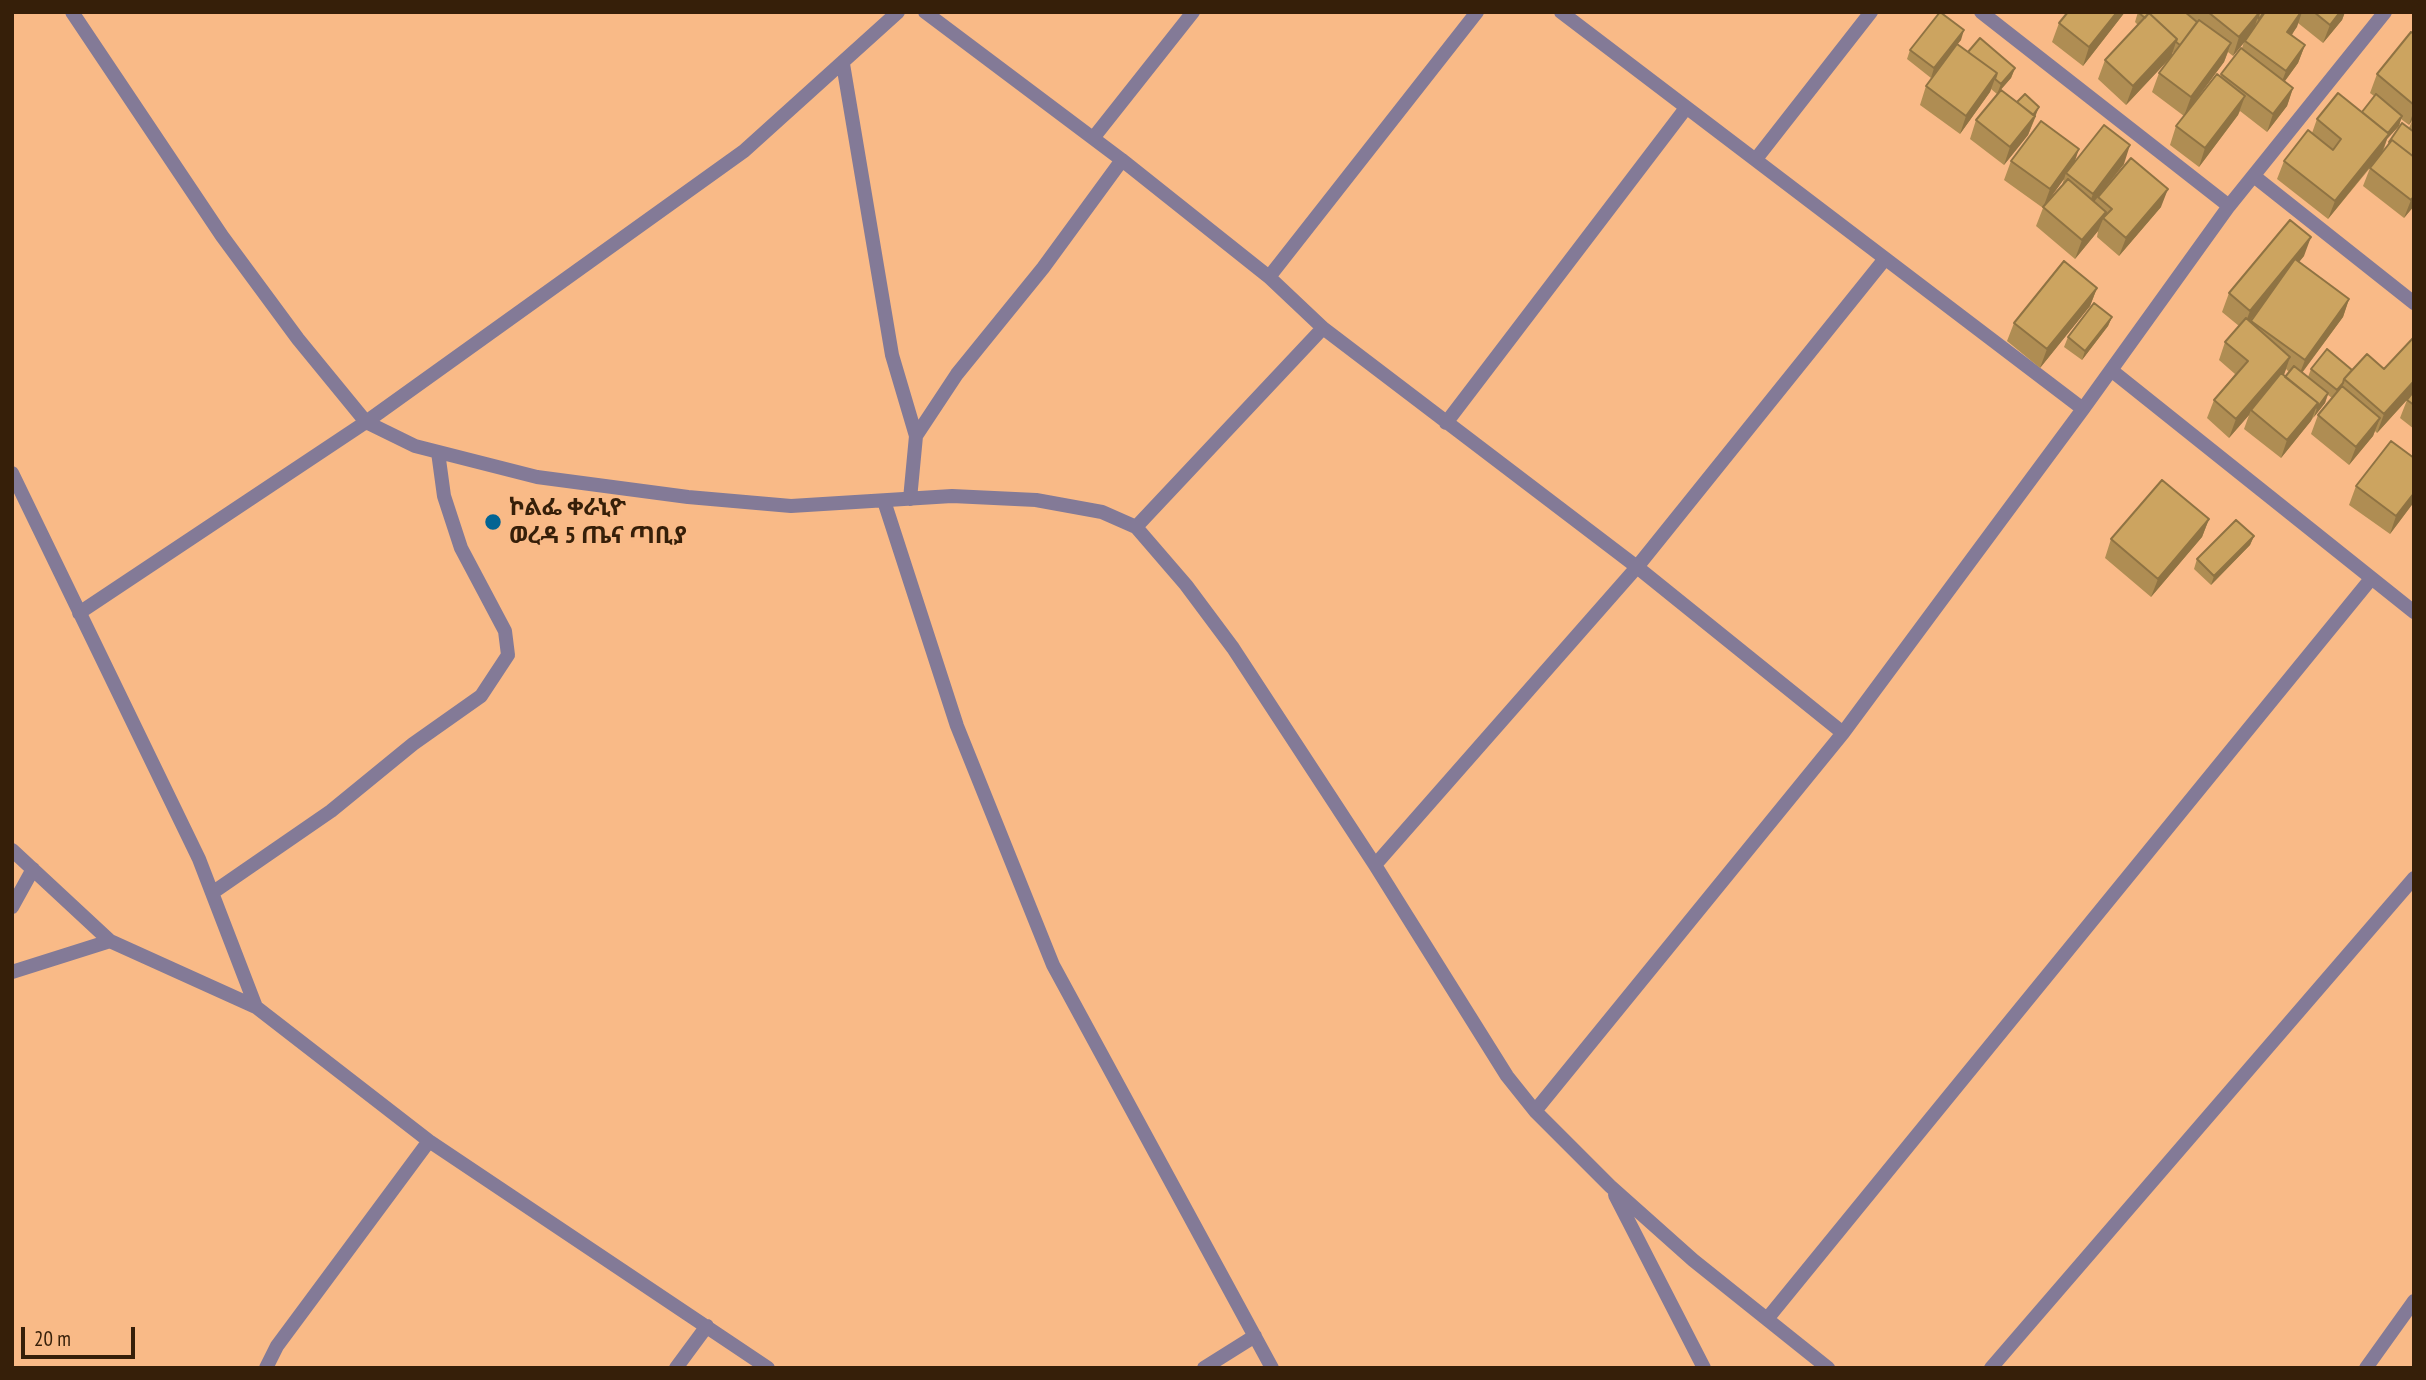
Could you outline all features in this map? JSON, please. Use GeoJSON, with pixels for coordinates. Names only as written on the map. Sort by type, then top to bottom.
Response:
{"type":"FeatureCollection","features":[{"type":"Feature","properties":{"kind":"street"},"geometry":{"type":"LineString","coordinates":[[72,12],[222,236],[298,339],[366,422],[415,446],[537,478],[688,497],[791,506],[952,496],[1036,500],[1102,512],[1136,527],[1186,585],[1233,648],[1375,864],[1507,1076],[1535,1111],[1610,1186],[1693,1260],[1828,1368]]}},
{"type":"Feature","properties":{"kind":"street"},"geometry":{"type":"LineString","coordinates":[[79,612],[366,422],[744,151],[898,12]]}},
{"type":"Feature","properties":{"kind":"street"},"geometry":{"type":"LineString","coordinates":[[925,12],[1094,137],[1269,277],[1323,328],[1637,567],[1843,733]]}},
{"type":"Feature","properties":{"kind":"street"},"geometry":{"type":"LineString","coordinates":[[1094,137],[1193,12]]}},
{"type":"Feature","properties":{"kind":"street"},"geometry":{"type":"LineString","coordinates":[[1269,277],[1477,12]]}},
{"type":"Feature","properties":{"kind":"street"},"geometry":{"type":"LineString","coordinates":[[1561,12],[2083,409]]}},
{"type":"Feature","properties":{"kind":"street"},"geometry":{"type":"LineString","coordinates":[[1756,159],[1871,12]]}},
{"type":"Feature","properties":{"kind":"street"},"geometry":{"type":"LineString","coordinates":[[1981,12],[2229,206]]}},
{"type":"Feature","properties":{"kind":"street"},"geometry":{"type":"LineString","coordinates":[[1535,1111],[1843,733],[2083,409],[2229,206],[2385,12]]}},
{"type":"Feature","properties":{"kind":"street"},"geometry":{"type":"LineString","coordinates":[[843,64],[892,355],[916,436],[910,499]]}},
{"type":"Feature","properties":{"kind":"street"},"geometry":{"type":"LineString","coordinates":[[1446,423],[1686,108]]}},
{"type":"Feature","properties":{"kind":"street"},"geometry":{"type":"LineString","coordinates":[[916,436],[957,374],[1043,268],[1122,160]]}},
{"type":"Feature","properties":{"kind":"street"},"geometry":{"type":"LineString","coordinates":[[2255,177],[2414,303]]}},
{"type":"Feature","properties":{"kind":"street"},"geometry":{"type":"LineString","coordinates":[[1375,864],[1637,567],[1884,260]]}},
{"type":"Feature","properties":{"kind":"street"},"geometry":{"type":"LineString","coordinates":[[1136,527],[1323,328]]}},
{"type":"Feature","properties":{"kind":"street"},"geometry":{"type":"LineString","coordinates":[[2111,370],[2370,580],[2414,612]]}},
{"type":"Feature","properties":{"kind":"street"},"geometry":{"type":"LineString","coordinates":[[212,892],[331,811],[413,744],[481,696],[508,655],[505,631],[461,548],[444,496],[438,452]]}},
{"type":"Feature","properties":{"kind":"street"},"geometry":{"type":"LineString","coordinates":[[12,473],[199,859],[256,1007]]}},
{"type":"Feature","properties":{"kind":"street"},"geometry":{"type":"LineString","coordinates":[[884,500],[957,726],[1053,965],[1272,1368]]}},
{"type":"Feature","properties":{"kind":"street"},"geometry":{"type":"LineString","coordinates":[[1767,1319],[2370,580]]}},
{"type":"Feature","properties":{"kind":"street"},"geometry":{"type":"LineString","coordinates":[[12,850],[110,941],[256,1007],[429,1141],[768,1368]]}},
{"type":"Feature","properties":{"kind":"street"},"geometry":{"type":"LineString","coordinates":[[12,907],[33,869]]}},
{"type":"Feature","properties":{"kind":"street"},"geometry":{"type":"LineString","coordinates":[[1991,1368],[2414,878]]}},
{"type":"Feature","properties":{"kind":"street"},"geometry":{"type":"LineString","coordinates":[[12,972],[110,941]]}},
{"type":"Feature","properties":{"kind":"street"},"geometry":{"type":"LineString","coordinates":[[266,1368],[277,1346],[429,1141]]}},
{"type":"Feature","properties":{"kind":"street"},"geometry":{"type":"LineString","coordinates":[[1610,1186],[1704,1368]]}},
{"type":"Feature","properties":{"kind":"street"},"geometry":{"type":"LineString","coordinates":[[2366,1368],[2414,1301]]}},
{"type":"Feature","properties":{"kind":"street"},"geometry":{"type":"LineString","coordinates":[[676,1368],[707,1326]]}},
{"type":"Feature","properties":{"kind":"street"},"geometry":{"type":"LineString","coordinates":[[1204,1368],[1255,1336]]}},
{"type":"Feature","properties":{"kind":"building"},"geometry":{"type":"Polygon","coordinates":[[[1940,12],[1964,30],[1934,68],[1910,50],[1940,12]]]}},
{"type":"Feature","properties":{"kind":"building"},"geometry":{"type":"Polygon","coordinates":[[[2068,12],[2117,12],[2089,47],[2059,23],[2068,12]]]}},
{"type":"Feature","properties":{"kind":"building"},"geometry":{"type":"Polygon","coordinates":[[[2138,12],[2185,12],[2197,22],[2180,45],[2149,13],[2145,18],[2138,12]]]}},
{"type":"Feature","properties":{"kind":"building"},"geometry":{"type":"Polygon","coordinates":[[[2208,12],[2258,12],[2259,13],[2239,37],[2208,12]]]}},
{"type":"Feature","properties":{"kind":"building"},"geometry":{"type":"Polygon","coordinates":[[[2265,12],[2301,12],[2287,32],[2305,45],[2286,71],[2245,41],[2265,12]]]}},
{"type":"Feature","properties":{"kind":"building"},"geometry":{"type":"Polygon","coordinates":[[[2314,12],[2340,12],[2330,25],[2314,12]]]}},
{"type":"Feature","properties":{"kind":"building"},"geometry":{"type":"Polygon","coordinates":[[[2149,13],[2177,39],[2133,86],[2105,60],[2149,13]]]}},
{"type":"Feature","properties":{"kind":"building"},"geometry":{"type":"Polygon","coordinates":[[[2199,20],[2231,43],[2191,97],[2159,73],[2199,20]]]}},
{"type":"Feature","properties":{"kind":"building"},"geometry":{"type":"Polygon","coordinates":[[[2411,32],[2414,34],[2414,105],[2377,74],[2411,32]]]}},
{"type":"Feature","properties":{"kind":"building"},"geometry":{"type":"Polygon","coordinates":[[[1980,38],[2015,68],[2001,84],[1995,79],[1997,73],[1968,52],[1980,38]]]}},
{"type":"Feature","properties":{"kind":"building"},"geometry":{"type":"Polygon","coordinates":[[[1957,44],[1997,73],[1966,116],[1926,86],[1957,44]]]}},
{"type":"Feature","properties":{"kind":"building"},"geometry":{"type":"Polygon","coordinates":[[[2241,48],[2293,88],[2273,114],[2221,74],[2241,48]]]}},
{"type":"Feature","properties":{"kind":"building"},"geometry":{"type":"Polygon","coordinates":[[[2217,74],[2245,96],[2205,148],[2176,126],[2217,74]]]}},
{"type":"Feature","properties":{"kind":"building"},"geometry":{"type":"Polygon","coordinates":[[[2001,90],[2035,116],[2010,147],[1976,120],[2001,90]]]}},
{"type":"Feature","properties":{"kind":"building"},"geometry":{"type":"Polygon","coordinates":[[[2338,93],[2389,134],[2335,201],[2284,161],[2308,130],[2333,150],[2341,139],[2317,119],[2338,93]]]}},
{"type":"Feature","properties":{"kind":"building"},"geometry":{"type":"Polygon","coordinates":[[[2025,94],[2039,107],[2033,115],[2017,102],[2025,94]]]}},
{"type":"Feature","properties":{"kind":"building"},"geometry":{"type":"Polygon","coordinates":[[[2376,94],[2402,116],[2388,133],[2362,112],[2376,94]]]}},
{"type":"Feature","properties":{"kind":"building"},"geometry":{"type":"Polygon","coordinates":[[[2041,121],[2079,149],[2050,189],[2011,161],[2041,121]]]}},
{"type":"Feature","properties":{"kind":"building"},"geometry":{"type":"Polygon","coordinates":[[[2402,123],[2414,132],[2414,157],[2392,140],[2389,142],[2402,123]]]}},
{"type":"Feature","properties":{"kind":"building"},"geometry":{"type":"Polygon","coordinates":[[[2104,125],[2130,145],[2093,194],[2066,173],[2104,125]]]}},
{"type":"Feature","properties":{"kind":"building"},"geometry":{"type":"Polygon","coordinates":[[[2392,140],[2414,157],[2414,196],[2411,200],[2370,168],[2392,140]]]}},
{"type":"Feature","properties":{"kind":"building"},"geometry":{"type":"Polygon","coordinates":[[[2131,158],[2168,189],[2126,238],[2103,218],[2112,209],[2098,197],[2131,158]]]}},
{"type":"Feature","properties":{"kind":"building"},"geometry":{"type":"Polygon","coordinates":[[[2068,179],[2106,212],[2082,240],[2043,207],[2068,179]]]}},
{"type":"Feature","properties":{"kind":"building"},"geometry":{"type":"Polygon","coordinates":[[[2290,220],[2311,237],[2250,311],[2229,293],[2290,220]]]}},
{"type":"Feature","properties":{"kind":"building"},"geometry":{"type":"Polygon","coordinates":[[[2295,259],[2349,299],[2305,360],[2251,321],[2295,259]]]}},
{"type":"Feature","properties":{"kind":"building"},"geometry":{"type":"Polygon","coordinates":[[[2064,261],[2097,288],[2047,349],[2014,323],[2064,261]]]}},
{"type":"Feature","properties":{"kind":"building"},"geometry":{"type":"Polygon","coordinates":[[[2094,303],[2112,317],[2085,351],[2068,337],[2094,303]]]}},
{"type":"Feature","properties":{"kind":"building"},"geometry":{"type":"Polygon","coordinates":[[[2246,318],[2290,357],[2236,419],[2214,400],[2248,361],[2225,342],[2246,318]]]}},
{"type":"Feature","properties":{"kind":"building"},"geometry":{"type":"Polygon","coordinates":[[[2414,337],[2414,381],[2384,414],[2344,379],[2367,354],[2384,369],[2414,337]]]}},
{"type":"Feature","properties":{"kind":"building"},"geometry":{"type":"Polygon","coordinates":[[[2327,349],[2352,370],[2337,390],[2311,369],[2327,349]]]}},
{"type":"Feature","properties":{"kind":"building"},"geometry":{"type":"Polygon","coordinates":[[[2294,366],[2328,393],[2317,408],[2318,403],[2285,377],[2294,366]]]}},
{"type":"Feature","properties":{"kind":"building"},"geometry":{"type":"Polygon","coordinates":[[[2281,373],[2318,403],[2287,440],[2251,410],[2281,373]]]}},
{"type":"Feature","properties":{"kind":"building"},"geometry":{"type":"Polygon","coordinates":[[[2342,386],[2380,418],[2356,447],[2318,415],[2342,386]]]}},
{"type":"Feature","properties":{"kind":"building"},"geometry":{"type":"Polygon","coordinates":[[[2414,391],[2414,405],[2407,400],[2414,391]]]}},
{"type":"Feature","properties":{"kind":"building"},"geometry":{"type":"Polygon","coordinates":[[[2391,441],[2414,458],[2414,493],[2396,516],[2356,486],[2391,441]]]}},
{"type":"Feature","properties":{"kind":"building"},"geometry":{"type":"Polygon","coordinates":[[[2162,480],[2209,519],[2158,579],[2111,539],[2162,480]]]}},
{"type":"Feature","properties":{"kind":"building"},"geometry":{"type":"Polygon","coordinates":[[[2236,520],[2254,536],[2214,576],[2197,559],[2236,520]]]}},
{"type":"Feature","properties":{"kind":"place","name":"ኮልፌ ቀራኒዮ ወረዳ 5 ጤና ጣቢያ"},"geometry":{"type":"Point","coordinates":[493,522]}}]}
